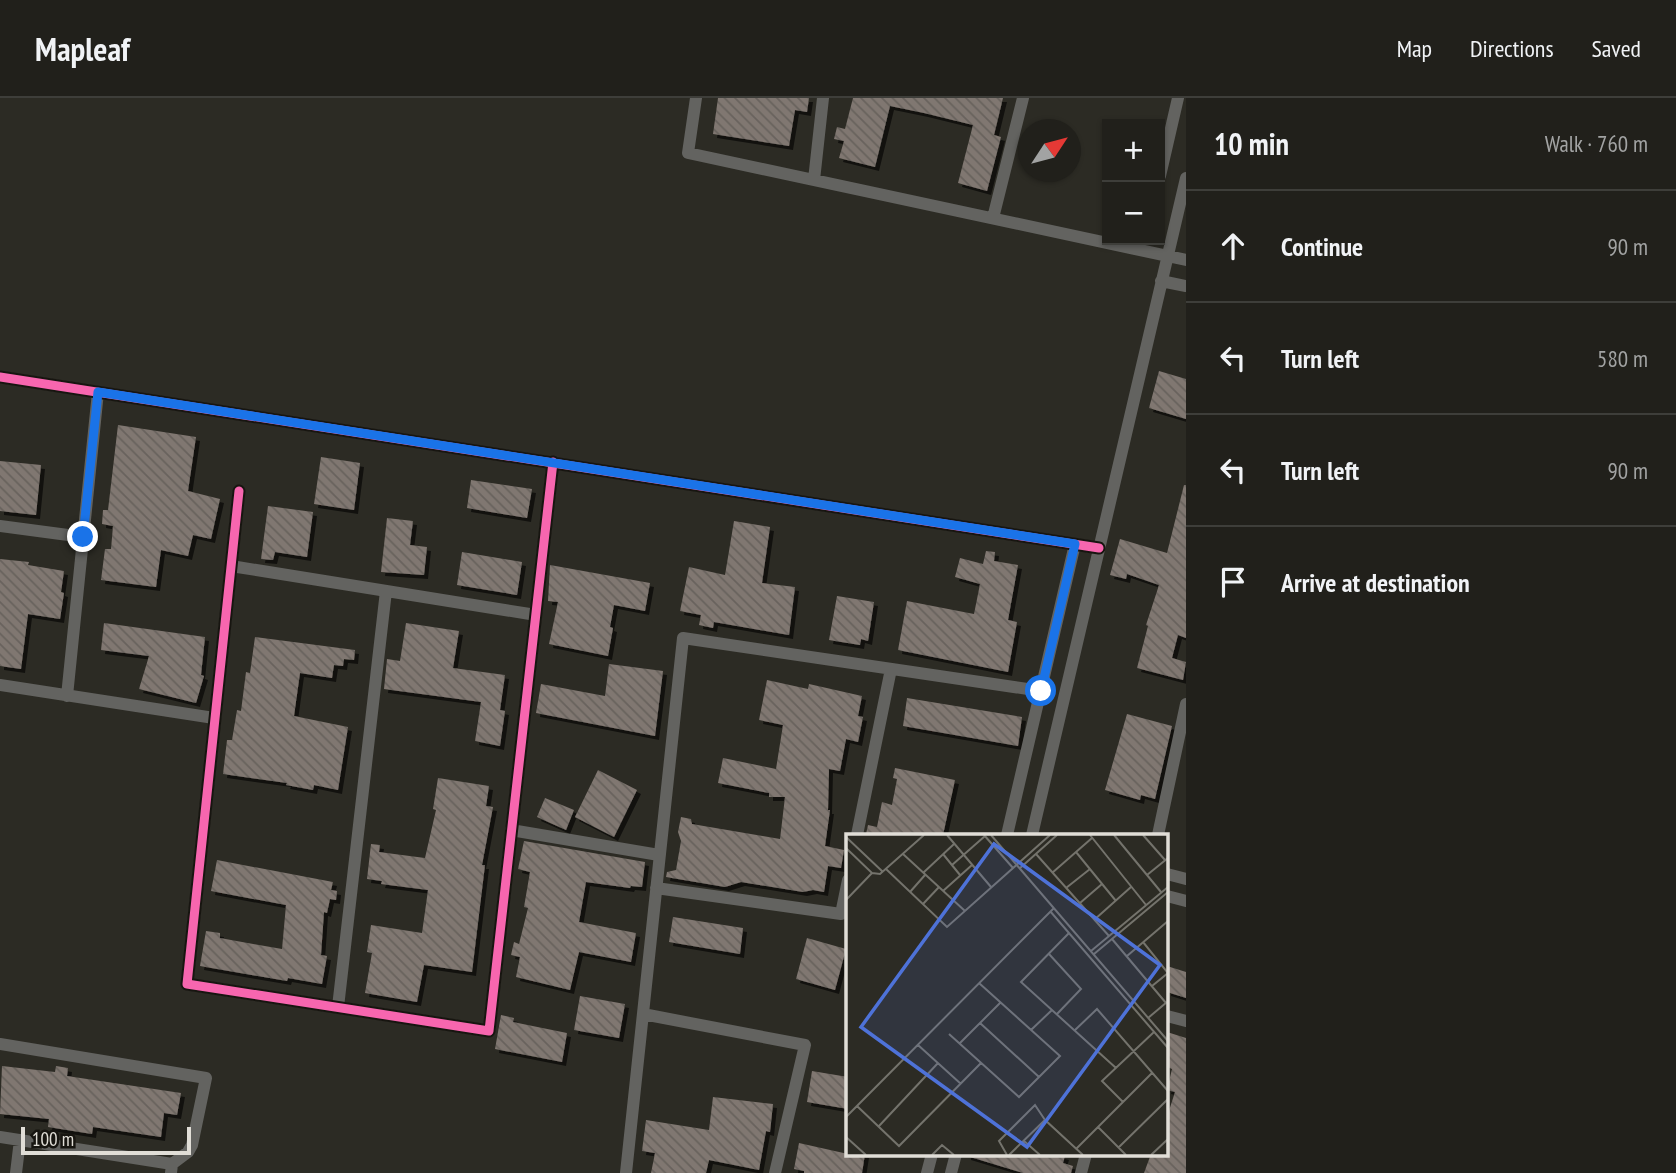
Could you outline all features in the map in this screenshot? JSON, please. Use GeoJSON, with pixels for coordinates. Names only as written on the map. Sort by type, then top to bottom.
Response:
{"type":"FeatureCollection","features":[{"type":"Feature","properties":{"kind":"street"},"geometry":{"type":"LineString","coordinates":[[695,98],[688,153],[993,218],[1102,237]]}},
{"type":"Feature","properties":{"kind":"street"},"geometry":{"type":"LineString","coordinates":[[814,180],[823,98]]}},
{"type":"Feature","properties":{"kind":"street"},"geometry":{"type":"LineString","coordinates":[[993,218],[1023,98]]}},
{"type":"Feature","properties":{"kind":"street"},"geometry":{"type":"LineString","coordinates":[[1165,154],[1178,98]]}},
{"type":"Feature","properties":{"kind":"street"},"geometry":{"type":"LineString","coordinates":[[1032,834],[1186,178]]}},
{"type":"Feature","properties":{"kind":"street"},"geometry":{"type":"LineString","coordinates":[[1144,245],[1167,256],[1186,260]]}},
{"type":"Feature","properties":{"kind":"street"},"geometry":{"type":"LineString","coordinates":[[1161,281],[1186,286]]}},
{"type":"Feature","properties":{"kind":"street"},"geometry":{"type":"LineString","coordinates":[[0,377],[1099,548]]}},
{"type":"Feature","properties":{"kind":"street"},"geometry":{"type":"LineString","coordinates":[[67,696],[98,392]]}},
{"type":"Feature","properties":{"kind":"street"},"geometry":{"type":"LineString","coordinates":[[239,491],[187,984],[489,1031],[553,462]]}},
{"type":"Feature","properties":{"kind":"street"},"geometry":{"type":"LineString","coordinates":[[0,526],[83,537]]}},
{"type":"Feature","properties":{"kind":"street"},"geometry":{"type":"LineString","coordinates":[[1007,834],[1075,544]]}},
{"type":"Feature","properties":{"kind":"street"},"geometry":{"type":"LineString","coordinates":[[231,566],[536,615]]}},
{"type":"Feature","properties":{"kind":"street"},"geometry":{"type":"LineString","coordinates":[[338,1007],[386,591]]}},
{"type":"Feature","properties":{"kind":"street"},"geometry":{"type":"LineString","coordinates":[[626,1173],[683,638],[1041,691]]}},
{"type":"Feature","properties":{"kind":"street"},"geometry":{"type":"LineString","coordinates":[[857,834],[891,669]]}},
{"type":"Feature","properties":{"kind":"street"},"geometry":{"type":"LineString","coordinates":[[0,685],[214,718]]}},
{"type":"Feature","properties":{"kind":"street"},"geometry":{"type":"LineString","coordinates":[[1158,834],[1180,756],[1186,704]]}},
{"type":"Feature","properties":{"kind":"street"},"geometry":{"type":"LineString","coordinates":[[511,830],[659,855]]}},
{"type":"Feature","properties":{"kind":"street"},"geometry":{"type":"LineString","coordinates":[[1168,874],[1186,878]]}},
{"type":"Feature","properties":{"kind":"street"},"geometry":{"type":"LineString","coordinates":[[656,888],[841,914],[846,890]]}},
{"type":"Feature","properties":{"kind":"street"},"geometry":{"type":"LineString","coordinates":[[1168,896],[1186,901]]}},
{"type":"Feature","properties":{"kind":"street"},"geometry":{"type":"LineString","coordinates":[[643,1014],[805,1045],[775,1173]]}},
{"type":"Feature","properties":{"kind":"street"},"geometry":{"type":"LineString","coordinates":[[1168,1016],[1186,1021]]}},
{"type":"Feature","properties":{"kind":"street"},"geometry":{"type":"LineString","coordinates":[[0,1044],[206,1078],[192,1145],[171,1168],[0,1137]]}},
{"type":"Feature","properties":{"kind":"street"},"geometry":{"type":"LineString","coordinates":[[16,1173],[20,1140]]}},
{"type":"Feature","properties":{"kind":"street"},"geometry":{"type":"LineString","coordinates":[[927,1173],[931,1156]]}},
{"type":"Feature","properties":{"kind":"street"},"geometry":{"type":"LineString","coordinates":[[951,1173],[955,1156]]}},
{"type":"Feature","properties":{"kind":"street"},"geometry":{"type":"LineString","coordinates":[[1081,1173],[1085,1156]]}},
{"type":"Feature","properties":{"kind":"building"},"geometry":{"type":"Polygon","coordinates":[[[718,98],[809,98],[807,112],[795,110],[789,146],[713,134],[718,98]]]}},
{"type":"Feature","properties":{"kind":"building"},"geometry":{"type":"Polygon","coordinates":[[[853,98],[1003,98],[994,135],[1001,137],[987,191],[958,183],[973,125],[924,113],[890,106],[875,167],[839,158],[844,141],[834,139],[837,127],[845,129],[853,98]]]}},
{"type":"Feature","properties":{"kind":"building"},"geometry":{"type":"Polygon","coordinates":[[[1159,371],[1186,379],[1186,419],[1149,408],[1159,371]]]}},
{"type":"Feature","properties":{"kind":"building"},"geometry":{"type":"Polygon","coordinates":[[[118,425],[196,437],[188,491],[220,499],[211,539],[193,535],[188,556],[161,550],[156,587],[101,580],[105,549],[111,549],[113,526],[102,524],[103,510],[108,510],[118,425]]]}},
{"type":"Feature","properties":{"kind":"building"},"geometry":{"type":"Polygon","coordinates":[[[321,457],[360,463],[354,510],[314,504],[321,457]]]}},
{"type":"Feature","properties":{"kind":"building"},"geometry":{"type":"Polygon","coordinates":[[[0,461],[41,465],[36,515],[0,511],[0,461]]]}},
{"type":"Feature","properties":{"kind":"building"},"geometry":{"type":"Polygon","coordinates":[[[471,480],[532,489],[527,518],[467,508],[471,480]]]}},
{"type":"Feature","properties":{"kind":"building"},"geometry":{"type":"Polygon","coordinates":[[[1184,485],[1186,638],[1178,635],[1172,658],[1186,662],[1183,680],[1137,668],[1148,626],[1146,625],[1159,585],[1127,574],[1126,579],[1110,575],[1120,539],[1167,553],[1184,485]]]}},
{"type":"Feature","properties":{"kind":"building"},"geometry":{"type":"Polygon","coordinates":[[[268,506],[313,512],[307,557],[275,552],[273,560],[261,559],[268,506]]]}},
{"type":"Feature","properties":{"kind":"building"},"geometry":{"type":"Polygon","coordinates":[[[387,518],[413,521],[410,545],[427,547],[424,575],[381,572],[387,518]]]}},
{"type":"Feature","properties":{"kind":"building"},"geometry":{"type":"Polygon","coordinates":[[[734,521],[770,527],[762,583],[795,587],[789,635],[714,622],[713,628],[699,625],[701,615],[680,611],[689,567],[725,575],[734,521]]]}},
{"type":"Feature","properties":{"kind":"building"},"geometry":{"type":"Polygon","coordinates":[[[986,551],[995,552],[994,561],[1018,565],[1008,620],[1017,622],[1008,672],[898,650],[907,601],[974,614],[980,584],[955,577],[960,558],[983,564],[986,551]]]}},
{"type":"Feature","properties":{"kind":"building"},"geometry":{"type":"Polygon","coordinates":[[[462,552],[522,562],[517,595],[457,585],[462,552]]]}},
{"type":"Feature","properties":{"kind":"building"},"geometry":{"type":"Polygon","coordinates":[[[0,559],[29,562],[28,565],[64,571],[60,619],[28,614],[21,669],[0,666],[0,559]]]}},
{"type":"Feature","properties":{"kind":"building"},"geometry":{"type":"Polygon","coordinates":[[[550,565],[650,583],[645,611],[614,605],[608,656],[549,644],[558,602],[548,601],[550,565]]]}},
{"type":"Feature","properties":{"kind":"building"},"geometry":{"type":"Polygon","coordinates":[[[837,596],[874,602],[868,641],[861,639],[860,645],[829,640],[837,596]]]}},
{"type":"Feature","properties":{"kind":"building"},"geometry":{"type":"Polygon","coordinates":[[[104,623],[205,637],[201,675],[204,676],[196,703],[139,689],[149,656],[101,650],[104,623]]]}},
{"type":"Feature","properties":{"kind":"building"},"geometry":{"type":"Polygon","coordinates":[[[406,623],[459,631],[453,668],[505,675],[500,710],[505,711],[500,746],[475,741],[481,702],[384,689],[387,659],[400,661],[406,623]]]}},
{"type":"Feature","properties":{"kind":"building"},"geometry":{"type":"Polygon","coordinates":[[[255,637],[355,650],[354,660],[344,659],[343,666],[334,665],[332,678],[300,673],[294,716],[348,727],[338,790],[314,785],[313,790],[286,785],[287,783],[223,774],[227,740],[232,740],[237,710],[241,711],[246,672],[250,673],[255,637]]]}},
{"type":"Feature","properties":{"kind":"building"},"geometry":{"type":"Polygon","coordinates":[[[609,664],[663,671],[655,736],[536,713],[541,684],[605,696],[609,664]]]}},
{"type":"Feature","properties":{"kind":"building"},"geometry":{"type":"Polygon","coordinates":[[[767,680],[808,689],[809,684],[862,696],[858,716],[863,717],[858,742],[846,739],[840,771],[829,769],[830,810],[825,846],[844,850],[841,868],[828,866],[824,892],[803,892],[741,882],[725,887],[666,877],[667,872],[676,870],[681,841],[678,832],[681,817],[691,819],[692,824],[780,839],[785,797],[769,797],[769,793],[718,783],[723,758],[776,769],[783,725],[759,720],[767,680]]]}},
{"type":"Feature","properties":{"kind":"building"},"geometry":{"type":"Polygon","coordinates":[[[907,698],[1022,717],[1018,746],[903,726],[907,698]]]}},
{"type":"Feature","properties":{"kind":"building"},"geometry":{"type":"Polygon","coordinates":[[[1127,714],[1172,726],[1155,799],[1141,795],[1140,800],[1105,790],[1127,714]]]}},
{"type":"Feature","properties":{"kind":"building"},"geometry":{"type":"Polygon","coordinates":[[[895,768],[955,780],[943,834],[866,834],[868,825],[877,827],[882,802],[892,805],[897,779],[893,778],[895,768]]]}},
{"type":"Feature","properties":{"kind":"building"},"geometry":{"type":"Polygon","coordinates":[[[598,770],[637,790],[614,837],[575,817],[598,770]]]}},
{"type":"Feature","properties":{"kind":"building"},"geometry":{"type":"Polygon","coordinates":[[[438,778],[489,786],[486,806],[493,807],[482,865],[485,865],[472,972],[424,965],[417,1002],[365,993],[372,953],[367,952],[371,925],[422,933],[428,890],[381,884],[382,881],[367,879],[371,844],[380,845],[379,852],[425,858],[436,810],[433,809],[438,778]]]}},
{"type":"Feature","properties":{"kind":"building"},"geometry":{"type":"Polygon","coordinates":[[[545,798],[574,810],[566,830],[537,817],[545,798]]]}},
{"type":"Feature","properties":{"kind":"building"},"geometry":{"type":"Polygon","coordinates":[[[524,841],[645,862],[642,887],[586,882],[579,922],[636,933],[631,962],[579,952],[570,990],[516,977],[520,957],[511,955],[514,942],[519,944],[528,908],[524,907],[530,872],[518,869],[524,841]]]}},
{"type":"Feature","properties":{"kind":"building"},"geometry":{"type":"Polygon","coordinates":[[[217,860],[333,882],[331,890],[337,891],[336,900],[330,899],[327,913],[324,912],[321,955],[327,956],[322,984],[288,978],[287,981],[200,966],[206,931],[220,933],[220,938],[282,949],[286,905],[211,891],[217,860]]]}},
{"type":"Feature","properties":{"kind":"building"},"geometry":{"type":"Polygon","coordinates":[[[673,917],[743,928],[740,954],[669,942],[673,917]]]}},
{"type":"Feature","properties":{"kind":"building"},"geometry":{"type":"Polygon","coordinates":[[[807,938],[846,949],[835,990],[796,979],[807,938]]]}},
{"type":"Feature","properties":{"kind":"building"},"geometry":{"type":"Polygon","coordinates":[[[1168,966],[1186,972],[1186,998],[1168,992],[1168,966]]]}},
{"type":"Feature","properties":{"kind":"building"},"geometry":{"type":"Polygon","coordinates":[[[580,996],[625,1004],[619,1038],[574,1030],[580,996]]]}},
{"type":"Feature","properties":{"kind":"building"},"geometry":{"type":"Polygon","coordinates":[[[501,1015],[514,1018],[513,1022],[567,1033],[562,1062],[495,1049],[501,1015]]]}},
{"type":"Feature","properties":{"kind":"building"},"geometry":{"type":"Polygon","coordinates":[[[1168,1032],[1186,1038],[1186,1173],[1144,1173],[1150,1156],[1168,1156],[1168,1114],[1175,1092],[1168,1090],[1172,1069],[1168,1067],[1168,1032]]]}},
{"type":"Feature","properties":{"kind":"building"},"geometry":{"type":"Polygon","coordinates":[[[2,1066],[55,1072],[56,1066],[68,1068],[67,1076],[181,1093],[177,1115],[164,1113],[161,1137],[93,1127],[92,1134],[48,1127],[49,1119],[0,1114],[2,1066]]]}},
{"type":"Feature","properties":{"kind":"building"},"geometry":{"type":"Polygon","coordinates":[[[812,1071],[846,1077],[846,1109],[807,1102],[812,1071]]]}},
{"type":"Feature","properties":{"kind":"building"},"geometry":{"type":"Polygon","coordinates":[[[713,1097],[773,1104],[770,1132],[766,1131],[759,1170],[709,1160],[706,1173],[651,1173],[655,1153],[642,1151],[646,1120],[709,1130],[713,1097]]]}},
{"type":"Feature","properties":{"kind":"building"},"geometry":{"type":"Polygon","coordinates":[[[799,1143],[846,1154],[846,1156],[865,1156],[862,1173],[804,1173],[794,1169],[799,1143]]]}},
{"type":"Feature","properties":{"kind":"building"},"geometry":{"type":"Polygon","coordinates":[[[967,1156],[1065,1156],[1063,1163],[1073,1166],[1071,1173],[1023,1173],[967,1156]]]}},
{"type":"Feature","properties":{"kind":"cycle path"},"geometry":{"type":"LineString","coordinates":[[0,377],[1099,548]]}},
{"type":"Feature","properties":{"kind":"cycle path"},"geometry":{"type":"LineString","coordinates":[[239,491],[187,984],[489,1031],[553,462]]}},
{"type":"Feature","properties":{"kind":"route"},"geometry":{"type":"LineString","coordinates":[[83,537],[98,392],[1075,544],[1041,691]]}}]}
